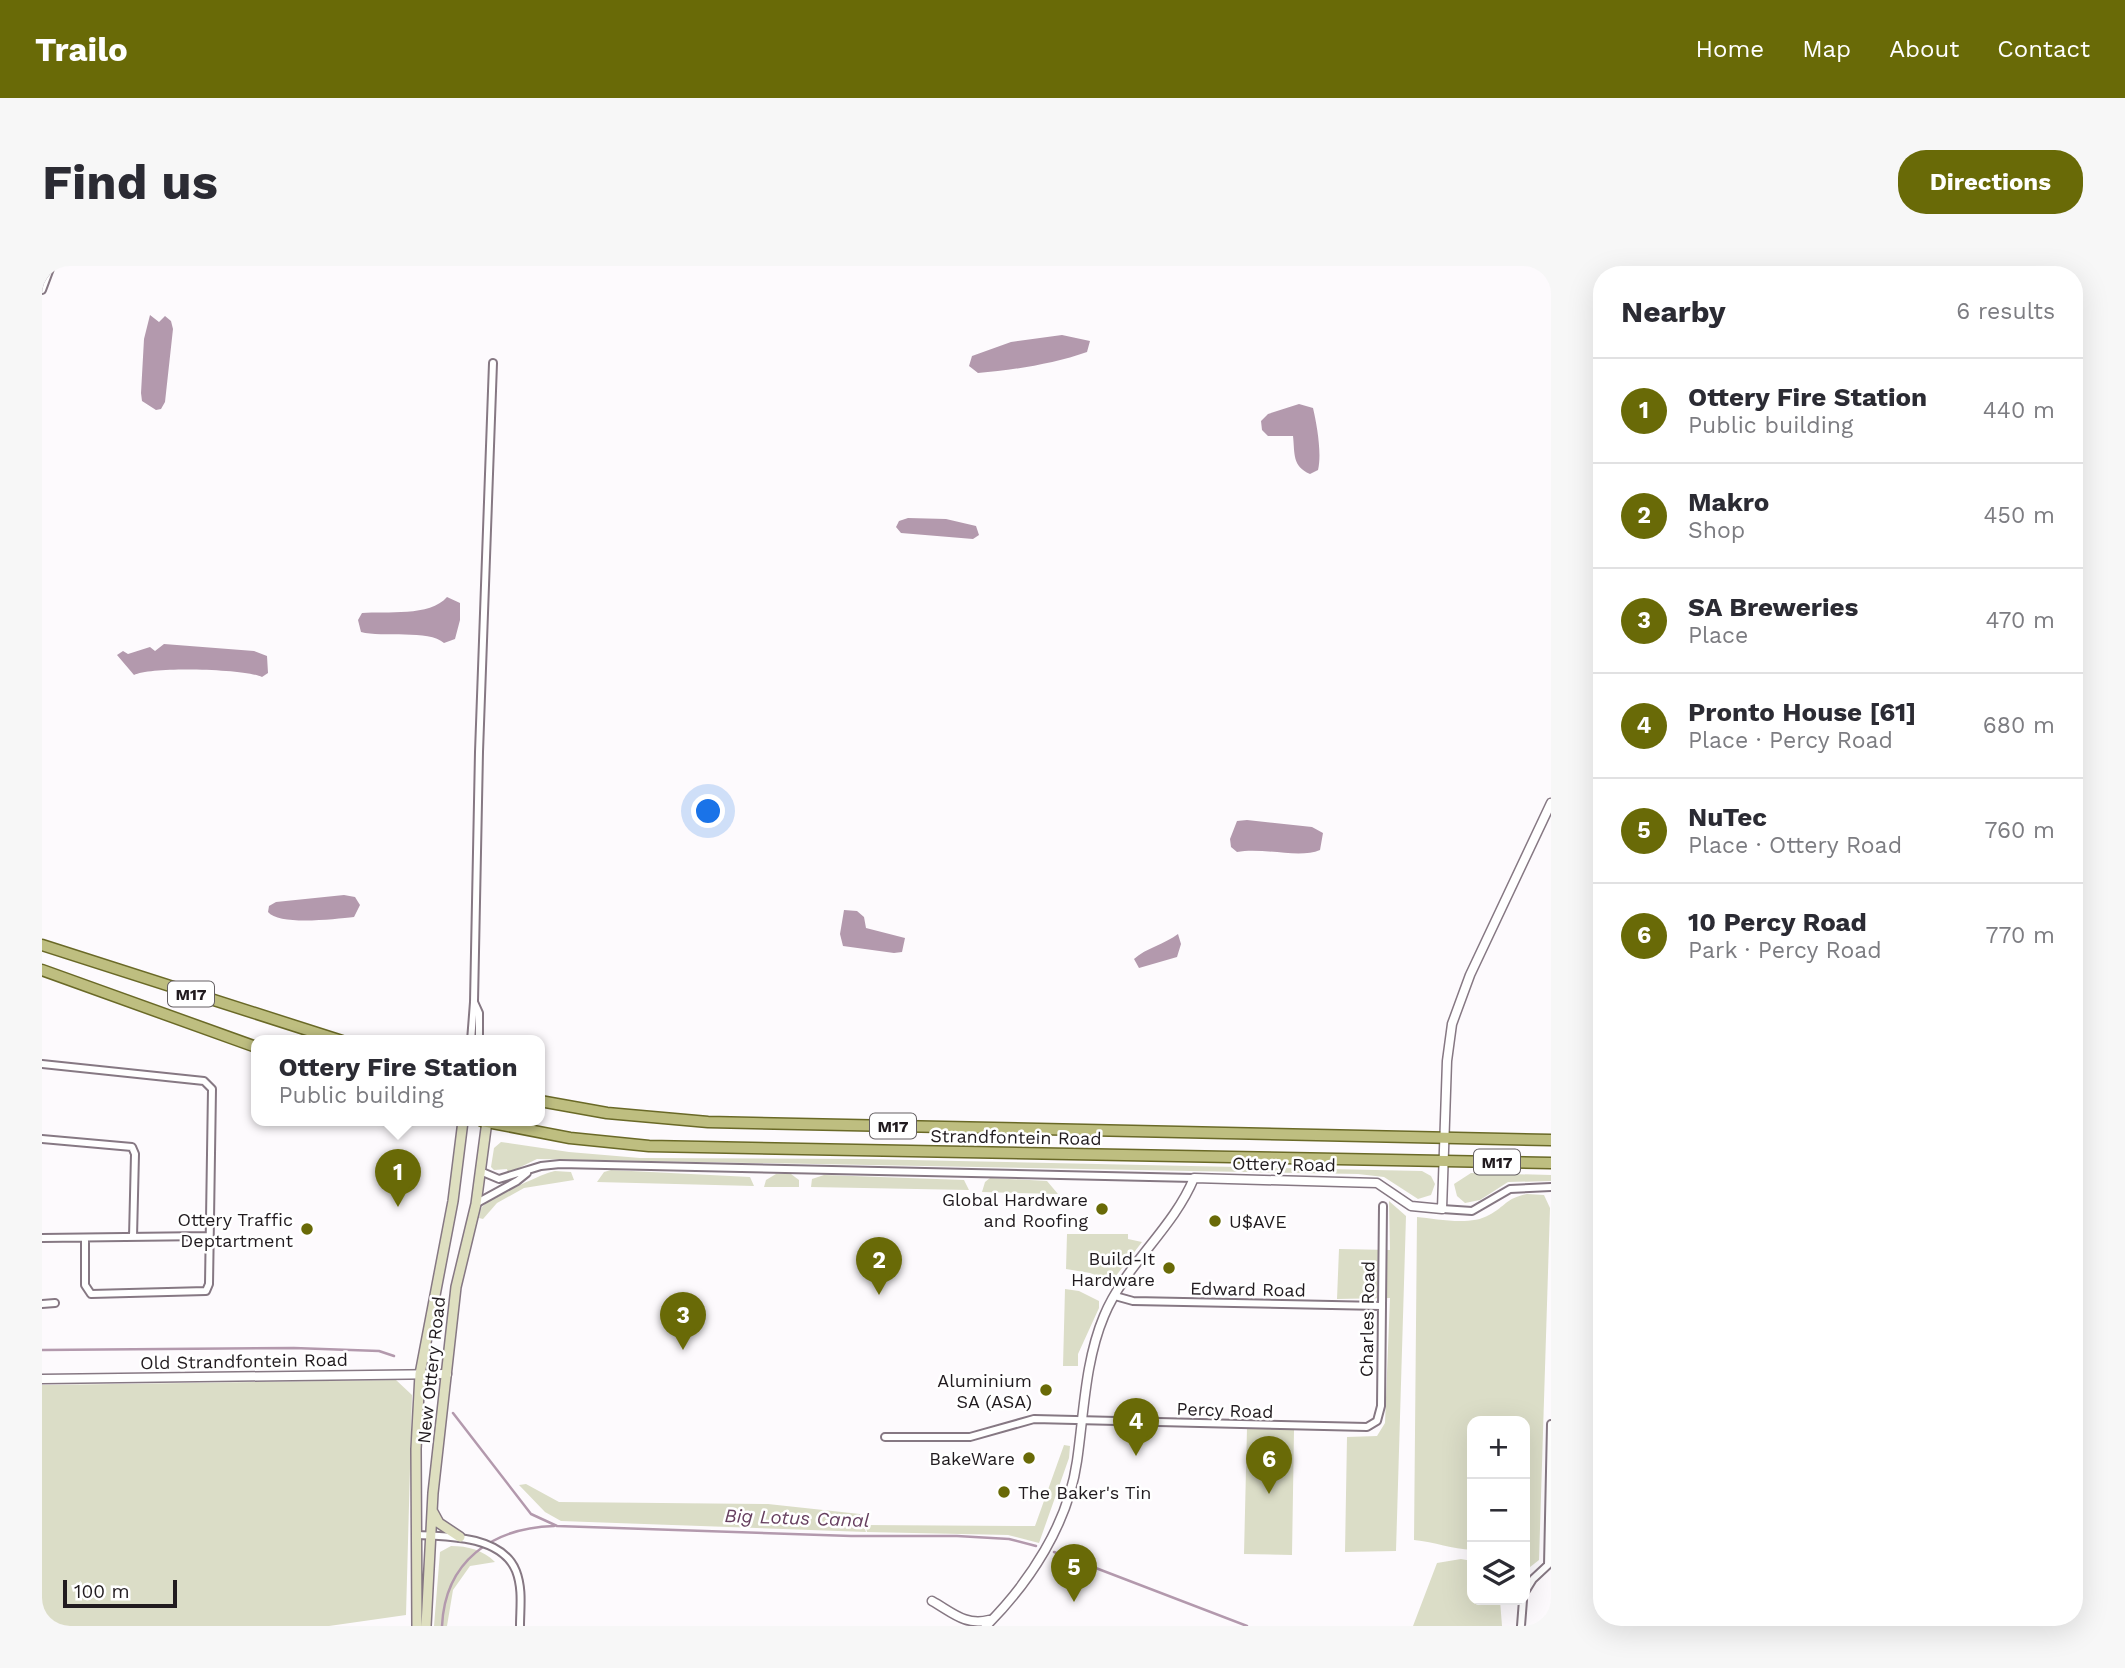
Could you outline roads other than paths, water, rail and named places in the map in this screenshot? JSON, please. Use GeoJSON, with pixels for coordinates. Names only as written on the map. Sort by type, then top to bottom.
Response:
{"type":"FeatureCollection","features":[{"type":"Feature","properties":{"kind":"main road","name":"M17"},"geometry":{"type":"LineString","coordinates":[[42,945],[323,1035]]}},
{"type":"Feature","properties":{"kind":"main road","name":"M17"},"geometry":{"type":"LineString","coordinates":[[42,970],[251,1045]]}},
{"type":"Feature","properties":{"kind":"main road","name":"Strandfontein Road"},"geometry":{"type":"LineString","coordinates":[[545,1102],[607,1113],[708,1122],[1551,1140]]}},
{"type":"Feature","properties":{"kind":"main road","name":"New Ottery Road"},"geometry":{"type":"LineString","coordinates":[[417,1626],[416,1449],[420,1374],[453,1201],[462,1126]]}},
{"type":"Feature","properties":{"kind":"main road","name":"New Ottery Road"},"geometry":{"type":"LineString","coordinates":[[426,1626],[432,1511],[460,1262],[476,1204],[485,1126]]}},
{"type":"Feature","properties":{"kind":"main road","name":"Strandfontein Road"},"geometry":{"type":"LineString","coordinates":[[506,1126],[569,1138],[649,1146],[1551,1163]]}},
{"type":"Feature","properties":{"kind":"main road"},"geometry":{"type":"LineString","coordinates":[[432,1511],[439,1522],[460,1537]]}},
{"type":"Feature","properties":{"kind":"street"},"geometry":{"type":"LineString","coordinates":[[42,290],[51,266]]}},
{"type":"Feature","properties":{"kind":"street"},"geometry":{"type":"LineString","coordinates":[[471,1035],[493,362]]}},
{"type":"Feature","properties":{"kind":"street"},"geometry":{"type":"LineString","coordinates":[[1551,803],[1457,1005],[1448,1046],[1442,1209],[1481,1209],[1510,1189],[1551,1187]]}},
{"type":"Feature","properties":{"kind":"street"},"geometry":{"type":"LineString","coordinates":[[474,1002],[479,1013],[479,1035]]}},
{"type":"Feature","properties":{"kind":"street"},"geometry":{"type":"LineString","coordinates":[[42,1064],[208,1082],[212,1096],[208,1288],[202,1293],[91,1294],[85,1285],[85,1238]]}},
{"type":"Feature","properties":{"kind":"street"},"geometry":{"type":"LineString","coordinates":[[42,1139],[132,1147],[135,1154],[133,1237]]}},
{"type":"Feature","properties":{"kind":"street","name":"Strandfontein Road"},"geometry":{"type":"LineString","coordinates":[[480,1171],[499,1180],[560,1164],[1194,1178]]}},
{"type":"Feature","properties":{"kind":"street","name":"Strandfontein Road"},"geometry":{"type":"LineString","coordinates":[[476,1204],[517,1181],[528,1171]]}},
{"type":"Feature","properties":{"kind":"street"},"geometry":{"type":"LineString","coordinates":[[986,1626],[1021,1587],[1043,1553],[1072,1482],[1093,1349],[1115,1296],[1183,1200],[1194,1178]]}},
{"type":"Feature","properties":{"kind":"street","name":"Ottery Road"},"geometry":{"type":"LineString","coordinates":[[1194,1178],[1377,1183],[1411,1206],[1442,1209]]}},
{"type":"Feature","properties":{"kind":"street","name":"Charles Road"},"geometry":{"type":"LineString","coordinates":[[1367,1427],[1377,1421],[1381,1406],[1383,1206]]}},
{"type":"Feature","properties":{"kind":"street"},"geometry":{"type":"LineString","coordinates":[[42,1238],[208,1236]]}},
{"type":"Feature","properties":{"kind":"street","name":"Edward Road"},"geometry":{"type":"LineString","coordinates":[[1115,1296],[1133,1301],[1381,1306]]}},
{"type":"Feature","properties":{"kind":"street"},"geometry":{"type":"LineString","coordinates":[[42,1304],[55,1303]]}},
{"type":"Feature","properties":{"kind":"street","name":"Old Strandfontein Road"},"geometry":{"type":"LineString","coordinates":[[42,1379],[447,1374]]}},
{"type":"Feature","properties":{"kind":"street","name":"Percy Road"},"geometry":{"type":"LineString","coordinates":[[885,1437],[970,1437],[1026,1419],[1367,1427]]}},
{"type":"Feature","properties":{"kind":"street"},"geometry":{"type":"LineString","coordinates":[[1530,1583],[1549,1565],[1551,1424]]}},
{"type":"Feature","properties":{"kind":"street"},"geometry":{"type":"LineString","coordinates":[[418,1535],[460,1537],[491,1548],[504,1556],[515,1569],[521,1592],[520,1626]]}},
{"type":"Feature","properties":{"kind":"street"},"geometry":{"type":"LineString","coordinates":[[932,1601],[967,1623],[979,1624],[995,1617]]}},
{"type":"Feature","properties":{"kind":"street"},"geometry":{"type":"LineString","coordinates":[[1521,1626],[1523,1605]]}},
{"type":"Feature","properties":{"kind":"waterway"},"geometry":{"type":"LineString","coordinates":[[42,1350],[294,1348],[379,1351],[394,1356]]}},
{"type":"Feature","properties":{"kind":"waterway","name":"Big Lotus Canal"},"geometry":{"type":"LineString","coordinates":[[453,1413],[531,1514],[557,1526],[851,1536],[957,1536],[1009,1539],[1036,1546]]}},
{"type":"Feature","properties":{"kind":"waterway"},"geometry":{"type":"LineString","coordinates":[[442,1626],[445,1603],[452,1583],[462,1566],[476,1552],[511,1533],[554,1526]]}},
{"type":"Feature","properties":{"kind":"waterway","name":"Big Lotus Canal"},"geometry":{"type":"LineString","coordinates":[[1054,1552],[1247,1626]]}},
{"type":"Feature","properties":{"kind":"place","name":"Ottery Fire Station"},"geometry":{"type":"Point","coordinates":[398,1207]}},
{"type":"Feature","properties":{"kind":"place","name":"Global Hardware and Roofing"},"geometry":{"type":"Point","coordinates":[1102,1209]}},
{"type":"Feature","properties":{"kind":"place","name":"U$AVE"},"geometry":{"type":"Point","coordinates":[1215,1221]}},
{"type":"Feature","properties":{"kind":"place","name":"Ottery Traffic Deptartment"},"geometry":{"type":"Point","coordinates":[307,1229]}},
{"type":"Feature","properties":{"kind":"place","name":"Build-It Hardware"},"geometry":{"type":"Point","coordinates":[1169,1268]}},
{"type":"Feature","properties":{"kind":"place","name":"Makro"},"geometry":{"type":"Point","coordinates":[879,1295]}},
{"type":"Feature","properties":{"kind":"place","name":"SA Breweries"},"geometry":{"type":"Point","coordinates":[683,1350]}},
{"type":"Feature","properties":{"kind":"place","name":"Aluminium SA (ASA)"},"geometry":{"type":"Point","coordinates":[1046,1390]}},
{"type":"Feature","properties":{"kind":"place","name":"Pronto House [61]"},"geometry":{"type":"Point","coordinates":[1136,1456]}},
{"type":"Feature","properties":{"kind":"place","name":"BakeWare"},"geometry":{"type":"Point","coordinates":[1029,1458]}},
{"type":"Feature","properties":{"kind":"place","name":"The Baker's Tin"},"geometry":{"type":"Point","coordinates":[1004,1492]}},
{"type":"Feature","properties":{"kind":"place","name":"10 Percy Road"},"geometry":{"type":"Point","coordinates":[1269,1494]}},
{"type":"Feature","properties":{"kind":"place","name":"NuTec"},"geometry":{"type":"Point","coordinates":[1074,1602]}}]}
